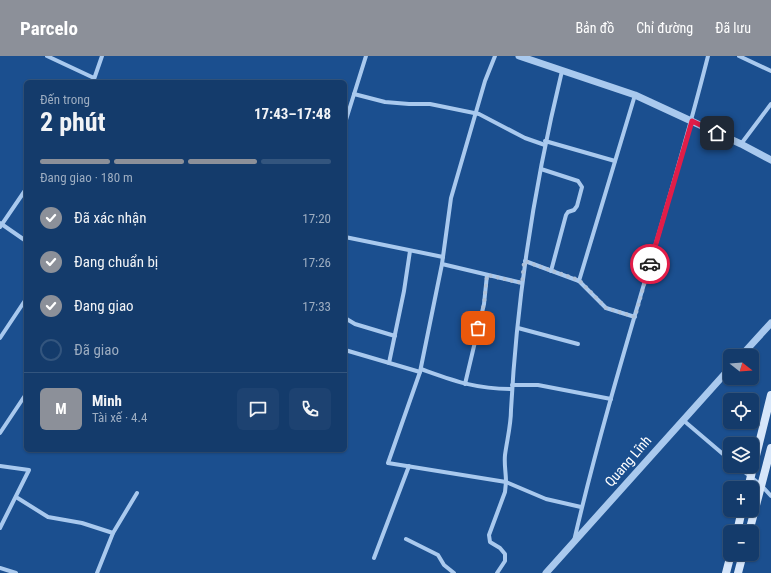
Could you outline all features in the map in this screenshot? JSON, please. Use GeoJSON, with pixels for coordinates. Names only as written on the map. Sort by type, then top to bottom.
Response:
{"type":"FeatureCollection","features":[{"type":"Feature","properties":{"kind":"main road"},"geometry":{"type":"LineString","coordinates":[[750,481],[771,395]]}},
{"type":"Feature","properties":{"kind":"main road"},"geometry":{"type":"LineString","coordinates":[[751,525],[771,448]]}},
{"type":"Feature","properties":{"kind":"main road"},"geometry":{"type":"LineString","coordinates":[[726,573],[729,561]]}},
{"type":"Feature","properties":{"kind":"main road"},"geometry":{"type":"LineString","coordinates":[[738,573],[741,561]]}},
{"type":"Feature","properties":{"kind":"street"},"geometry":{"type":"LineString","coordinates":[[47,56],[94,80],[102,56]]}},
{"type":"Feature","properties":{"kind":"street"},"geometry":{"type":"LineString","coordinates":[[347,117],[366,56]]}},
{"type":"Feature","properties":{"kind":"street"},"geometry":{"type":"LineString","coordinates":[[494,56],[475,113],[452,198],[442,264],[420,371],[388,463],[506,482],[546,499],[582,507]]}},
{"type":"Feature","properties":{"kind":"street"},"geometry":{"type":"LineString","coordinates":[[519,56],[635,95],[741,144],[771,160]]}},
{"type":"Feature","properties":{"kind":"street"},"geometry":{"type":"LineString","coordinates":[[573,543],[611,399],[692,121],[708,56]]}},
{"type":"Feature","properties":{"kind":"street"},"geometry":{"type":"LineString","coordinates":[[739,56],[771,71]]}},
{"type":"Feature","properties":{"kind":"street"},"geometry":{"type":"LineString","coordinates":[[497,573],[505,561],[505,554],[500,548],[490,542],[489,535],[505,492],[505,457],[511,412],[524,261],[545,143],[562,70]]}},
{"type":"Feature","properties":{"kind":"street"},"geometry":{"type":"LineString","coordinates":[[354,94],[385,102],[449,106],[475,113],[495,121],[525,138],[615,161]]}},
{"type":"Feature","properties":{"kind":"street"},"geometry":{"type":"LineString","coordinates":[[579,280],[635,95]]}},
{"type":"Feature","properties":{"kind":"street"},"geometry":{"type":"LineString","coordinates":[[741,144],[771,104]]}},
{"type":"Feature","properties":{"kind":"street"},"geometry":{"type":"LineString","coordinates":[[540,169],[578,181],[582,186],[577,206],[566,215],[551,272]]}},
{"type":"Feature","properties":{"kind":"street"},"geometry":{"type":"LineString","coordinates":[[24,192],[1,225],[24,240]]}},
{"type":"Feature","properties":{"kind":"street"},"geometry":{"type":"LineString","coordinates":[[347,238],[443,257]]}},
{"type":"Feature","properties":{"kind":"street"},"geometry":{"type":"LineString","coordinates":[[389,363],[410,251]]}},
{"type":"Feature","properties":{"kind":"street"},"geometry":{"type":"LineString","coordinates":[[524,261],[551,272],[579,280],[606,308],[635,317]]}},
{"type":"Feature","properties":{"kind":"street"},"geometry":{"type":"LineString","coordinates":[[442,264],[522,283]]}},
{"type":"Feature","properties":{"kind":"street"},"geometry":{"type":"LineString","coordinates":[[465,384],[484,304],[487,275]]}},
{"type":"Feature","properties":{"kind":"street"},"geometry":{"type":"LineString","coordinates":[[0,338],[24,302]]}},
{"type":"Feature","properties":{"kind":"street"},"geometry":{"type":"LineString","coordinates":[[347,319],[355,324],[395,336]]}},
{"type":"Feature","properties":{"kind":"street"},"geometry":{"type":"LineString","coordinates":[[747,349],[771,323]]}},
{"type":"Feature","properties":{"kind":"street"},"geometry":{"type":"LineString","coordinates":[[518,328],[578,344]]}},
{"type":"Feature","properties":{"kind":"street"},"geometry":{"type":"LineString","coordinates":[[347,351],[465,384],[488,389],[538,385],[611,399]]}},
{"type":"Feature","properties":{"kind":"street","name":"Quang Lĩnh"},"geometry":{"type":"LineString","coordinates":[[551,571],[573,543],[682,419],[723,375]]}},
{"type":"Feature","properties":{"kind":"street"},"geometry":{"type":"LineString","coordinates":[[0,433],[24,397]]}},
{"type":"Feature","properties":{"kind":"street"},"geometry":{"type":"LineString","coordinates":[[682,419],[723,454]]}},
{"type":"Feature","properties":{"kind":"street"},"geometry":{"type":"LineString","coordinates":[[0,466],[29,470],[0,528]]}},
{"type":"Feature","properties":{"kind":"street"},"geometry":{"type":"LineString","coordinates":[[374,558],[409,466]]}},
{"type":"Feature","properties":{"kind":"street"},"geometry":{"type":"LineString","coordinates":[[745,473],[761,485],[771,496]]}},
{"type":"Feature","properties":{"kind":"street"},"geometry":{"type":"LineString","coordinates":[[98,573],[113,533],[137,493]]}},
{"type":"Feature","properties":{"kind":"street"},"geometry":{"type":"LineString","coordinates":[[16,497],[48,517],[82,523],[113,533]]}},
{"type":"Feature","properties":{"kind":"street"},"geometry":{"type":"LineString","coordinates":[[406,539],[438,555],[444,565],[454,573]]}},
{"type":"Feature","properties":{"kind":"street"},"geometry":{"type":"LineString","coordinates":[[0,568],[16,573]]}},
{"type":"Feature","properties":{"kind":"way so far"},"geometry":{"type":"LineString","coordinates":[[478,328],[484,304],[487,275],[522,283],[524,261],[551,272],[579,280],[595,299],[606,308],[618,313],[635,317],[650,264]]}},
{"type":"Feature","properties":{"kind":"route"},"geometry":{"type":"LineString","coordinates":[[650,264],[692,121],[717,133]]}}]}
